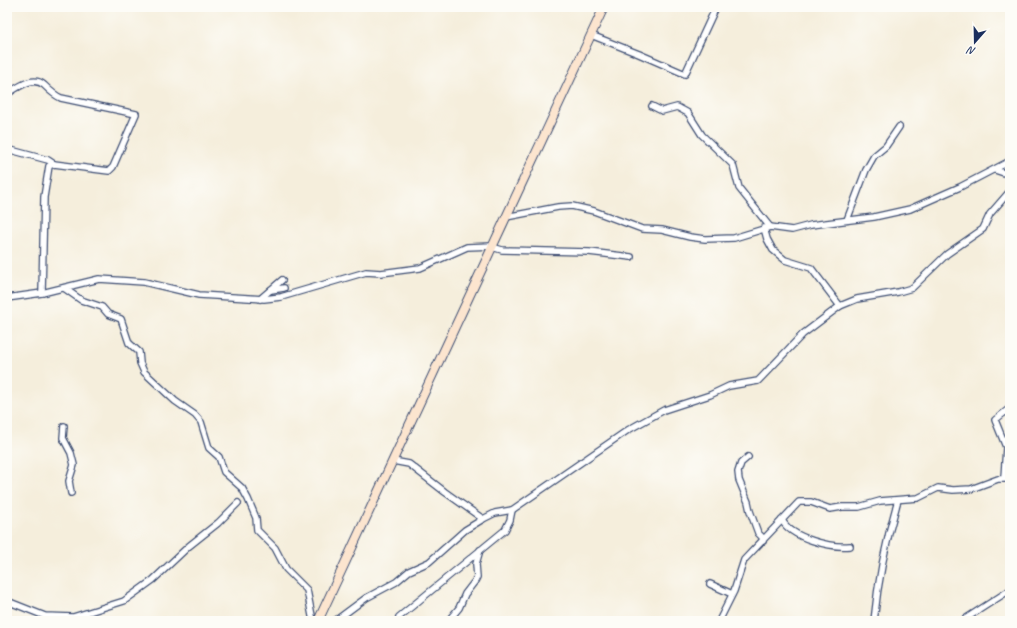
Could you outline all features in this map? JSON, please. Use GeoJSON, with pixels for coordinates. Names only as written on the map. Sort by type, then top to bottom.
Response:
{"type":"FeatureCollection","features":[{"type":"Feature","properties":{"kind":"street"},"geometry":{"type":"LineString","coordinates":[[318,621],[604,7]]}},
{"type":"Feature","properties":{"kind":"street"},"geometry":{"type":"LineString","coordinates":[[591,35],[685,74],[716,7]]}},
{"type":"Feature","properties":{"kind":"street"},"geometry":{"type":"LineString","coordinates":[[7,94],[35,81],[43,84],[53,95],[62,98],[136,114],[109,171],[54,164],[48,160],[7,149]]}},
{"type":"Feature","properties":{"kind":"street"},"geometry":{"type":"LineString","coordinates":[[652,106],[662,111],[677,107],[688,113],[702,135],[732,165],[739,188],[767,227],[767,239],[774,250],[785,260],[811,268],[840,306]]}},
{"type":"Feature","properties":{"kind":"street"},"geometry":{"type":"LineString","coordinates":[[847,220],[866,170],[874,156],[886,146],[899,127]]}},
{"type":"Feature","properties":{"kind":"street"},"geometry":{"type":"LineString","coordinates":[[506,217],[558,207],[572,206],[606,215],[634,227],[662,230],[705,239],[734,238],[767,227],[792,230],[811,225],[874,217],[910,209],[1010,162]]}},
{"type":"Feature","properties":{"kind":"street"},"geometry":{"type":"LineString","coordinates":[[42,293],[44,197],[50,166],[54,164]]}},
{"type":"Feature","properties":{"kind":"street"},"geometry":{"type":"LineString","coordinates":[[995,170],[1010,175]]}},
{"type":"Feature","properties":{"kind":"street"},"geometry":{"type":"LineString","coordinates":[[335,621],[366,598],[396,582],[409,570],[429,562],[465,530],[492,514],[512,510],[628,430],[659,413],[710,395],[729,386],[758,381],[803,334],[840,306],[857,299],[912,288],[946,254],[983,229],[990,214],[1010,191]]}},
{"type":"Feature","properties":{"kind":"street"},"geometry":{"type":"LineString","coordinates":[[7,298],[42,293],[98,279],[144,282],[199,295],[260,299],[281,297],[366,272],[381,273],[420,268],[467,247],[492,247],[502,250],[590,252],[632,257]]}},
{"type":"Feature","properties":{"kind":"street"},"geometry":{"type":"LineString","coordinates":[[260,299],[282,280]]}},
{"type":"Feature","properties":{"kind":"street"},"geometry":{"type":"LineString","coordinates":[[64,288],[81,300],[102,307],[108,314],[122,319],[129,343],[139,352],[140,363],[144,372],[175,401],[202,422],[210,448],[219,457],[224,472],[242,488],[248,499],[256,518],[258,530],[276,548],[286,569],[307,590],[313,621]]}},
{"type":"Feature","properties":{"kind":"street"},"geometry":{"type":"LineString","coordinates":[[270,290],[284,288]]}},
{"type":"Feature","properties":{"kind":"street"},"geometry":{"type":"LineString","coordinates":[[720,621],[732,594],[744,560],[802,501],[830,509],[859,507],[880,500],[918,498],[938,488],[953,490],[971,489],[1007,478],[1003,471],[1006,447],[995,420],[1010,408]]}},
{"type":"Feature","properties":{"kind":"street"},"geometry":{"type":"LineString","coordinates":[[64,426],[63,438],[72,453],[74,466],[69,482],[72,492]]}},
{"type":"Feature","properties":{"kind":"street"},"geometry":{"type":"LineString","coordinates":[[748,457],[741,463],[738,478],[758,532],[763,541]]}},
{"type":"Feature","properties":{"kind":"street"},"geometry":{"type":"LineString","coordinates":[[393,461],[409,464],[483,519]]}},
{"type":"Feature","properties":{"kind":"street"},"geometry":{"type":"LineString","coordinates":[[874,621],[874,606],[885,548],[898,500]]}},
{"type":"Feature","properties":{"kind":"street"},"geometry":{"type":"LineString","coordinates":[[7,601],[45,616],[73,617],[124,602],[153,580],[189,546],[218,523],[238,503]]}},
{"type":"Feature","properties":{"kind":"street"},"geometry":{"type":"LineString","coordinates":[[400,617],[508,525],[512,510]]}},
{"type":"Feature","properties":{"kind":"street"},"geometry":{"type":"LineString","coordinates":[[782,520],[785,527]]}},
{"type":"Feature","properties":{"kind":"street"},"geometry":{"type":"LineString","coordinates":[[777,526],[785,527],[805,537],[830,545],[850,546]]}},
{"type":"Feature","properties":{"kind":"street"},"geometry":{"type":"LineString","coordinates":[[448,621],[459,608],[465,594],[476,578],[476,564],[480,550]]}},
{"type":"Feature","properties":{"kind":"street"},"geometry":{"type":"LineString","coordinates":[[710,584],[732,594]]}},
{"type":"Feature","properties":{"kind":"street"},"geometry":{"type":"LineString","coordinates":[[962,621],[1010,590]]}}]}
